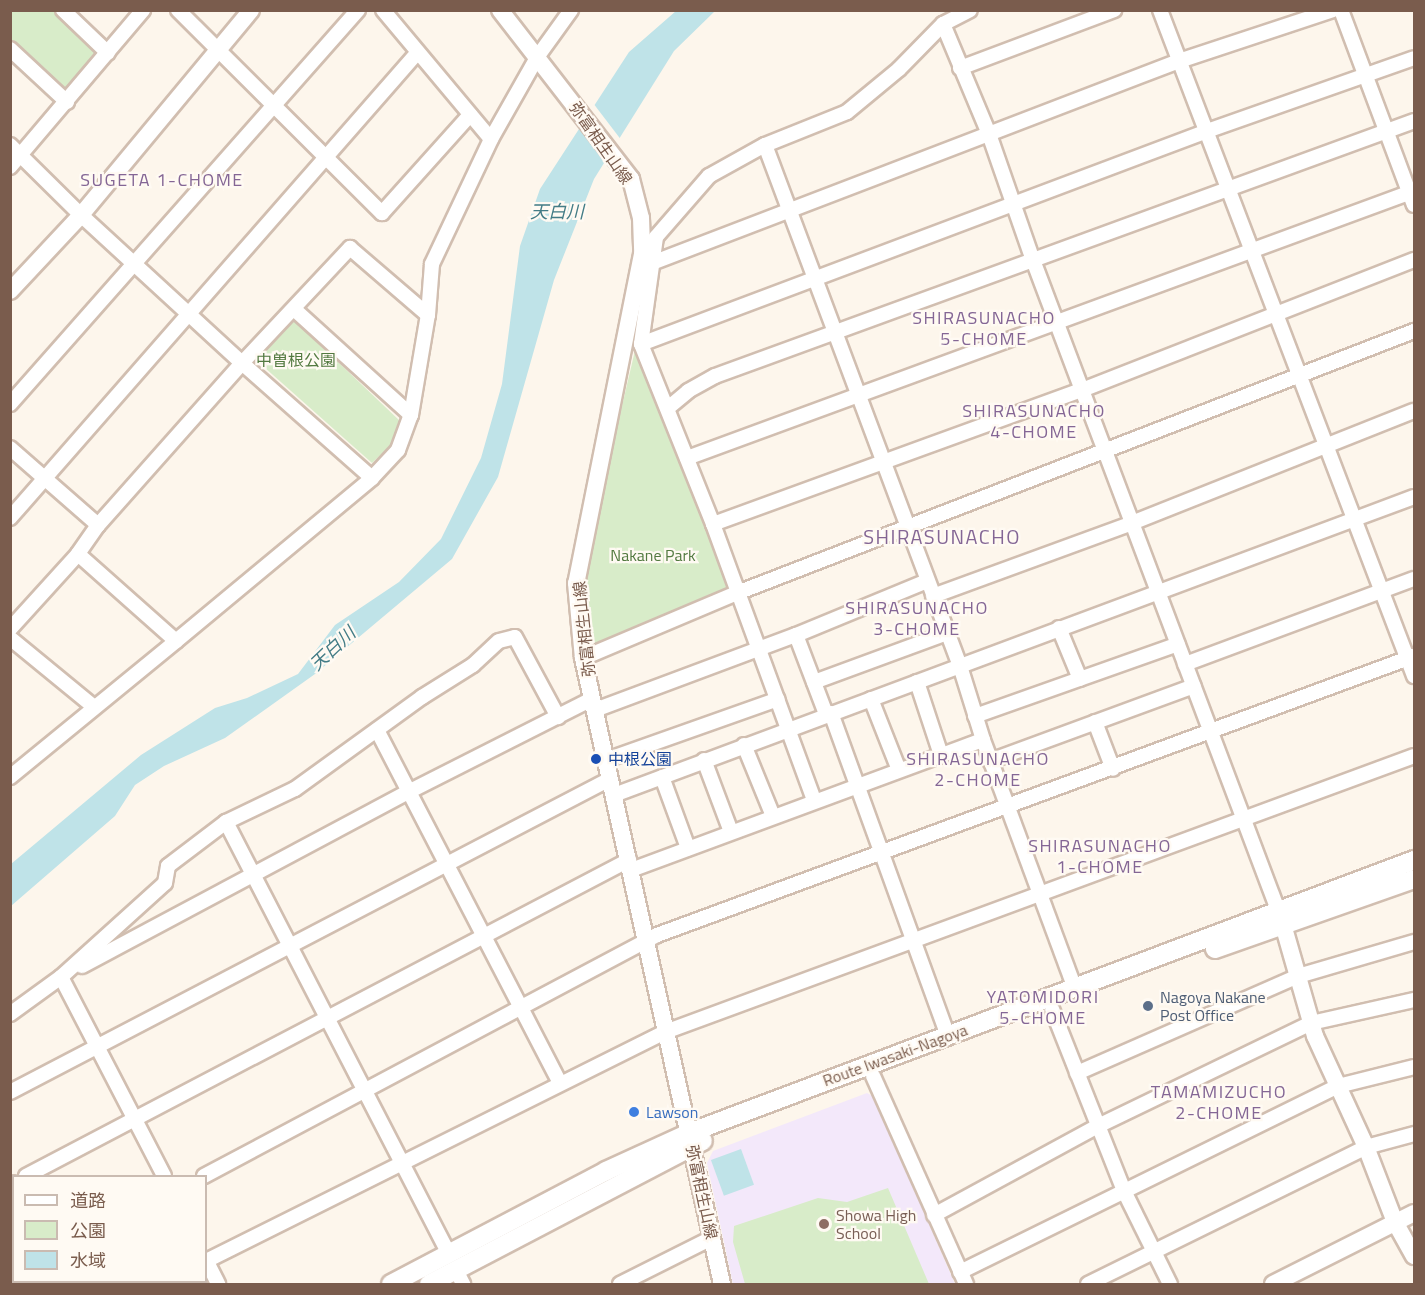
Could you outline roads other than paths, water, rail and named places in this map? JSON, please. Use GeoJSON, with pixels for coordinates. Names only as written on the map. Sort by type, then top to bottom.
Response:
{"type":"FeatureCollection","features":[{"type":"Feature","properties":{"kind":"main road","name":"Route Iwasaki-Nagoya"},"geometry":{"type":"LineString","coordinates":[[429,1284],[460,1277],[691,1139],[873,1076],[1052,1009],[1281,917],[1414,860]]}},
{"type":"Feature","properties":{"kind":"main road","name":"Route Iwasaki-Nagoya"},"geometry":{"type":"LineString","coordinates":[[391,1284],[606,1171],[948,1036],[1076,989],[1281,917],[1414,879]]}},
{"type":"Feature","properties":{"kind":"street"},"geometry":{"type":"LineString","coordinates":[[63,10],[108,53]]}},
{"type":"Feature","properties":{"kind":"street"},"geometry":{"type":"LineString","coordinates":[[10,167],[143,10]]}},
{"type":"Feature","properties":{"kind":"street"},"geometry":{"type":"LineString","coordinates":[[178,10],[382,213],[470,115]]}},
{"type":"Feature","properties":{"kind":"street"},"geometry":{"type":"LineString","coordinates":[[10,291],[81,215],[251,10]]}},
{"type":"Feature","properties":{"kind":"street"},"geometry":{"type":"LineString","coordinates":[[10,404],[358,10]]}},
{"type":"Feature","properties":{"kind":"street"},"geometry":{"type":"LineString","coordinates":[[383,10],[491,139]]}},
{"type":"Feature","properties":{"kind":"street","name":"弥富相生山線"},"geometry":{"type":"LineString","coordinates":[[501,10],[631,179],[641,218],[642,254],[576,583],[583,657],[722,1284]]}},
{"type":"Feature","properties":{"kind":"street"},"geometry":{"type":"LineString","coordinates":[[11,776],[372,478],[398,450],[411,415],[428,315],[432,264],[491,139],[542,61],[571,10]]}},
{"type":"Feature","properties":{"kind":"street"},"geometry":{"type":"LineString","coordinates":[[814,800],[713,524],[641,344],[656,237],[692,191],[725,166],[765,145],[847,112],[943,24],[970,10]]}},
{"type":"Feature","properties":{"kind":"street"},"geometry":{"type":"LineString","coordinates":[[960,68],[1114,10]]}},
{"type":"Feature","properties":{"kind":"street"},"geometry":{"type":"LineString","coordinates":[[1160,10],[1382,591],[1411,657],[1414,676]]}},
{"type":"Feature","properties":{"kind":"street"},"geometry":{"type":"LineString","coordinates":[[652,263],[790,213],[1179,60],[1333,10]]}},
{"type":"Feature","properties":{"kind":"street"},"geometry":{"type":"LineString","coordinates":[[687,458],[1056,322],[1413,196],[1341,10]]}},
{"type":"Feature","properties":{"kind":"street"},"geometry":{"type":"LineString","coordinates":[[943,24],[1016,204],[1033,260],[1056,322],[1281,917],[1311,1023],[1366,1148],[1395,1221],[1414,1256]]}},
{"type":"Feature","properties":{"kind":"street"},"geometry":{"type":"LineString","coordinates":[[10,49],[67,102]]}},
{"type":"Feature","properties":{"kind":"street"},"geometry":{"type":"LineString","coordinates":[[10,518],[190,316],[326,155],[418,52]]}},
{"type":"Feature","properties":{"kind":"street"},"geometry":{"type":"LineString","coordinates":[[641,344],[816,281],[1206,132],[1414,58]]}},
{"type":"Feature","properties":{"kind":"street"},"geometry":{"type":"LineString","coordinates":[[668,408],[715,376],[1414,121]]}},
{"type":"Feature","properties":{"kind":"street"},"geometry":{"type":"LineString","coordinates":[[10,145],[22,154],[81,215],[190,316],[372,478]]}},
{"type":"Feature","properties":{"kind":"street"},"geometry":{"type":"LineString","coordinates":[[765,145],[960,666],[990,761],[1076,989]]}},
{"type":"Feature","properties":{"kind":"street"},"geometry":{"type":"LineString","coordinates":[[10,629],[78,554],[98,525],[242,363],[350,248],[428,315]]}},
{"type":"Feature","properties":{"kind":"street"},"geometry":{"type":"LineString","coordinates":[[713,524],[884,464],[1082,390],[1414,260]]}},
{"type":"Feature","properties":{"kind":"street"},"geometry":{"type":"LineString","coordinates":[[294,309],[411,415]]}},
{"type":"Feature","properties":{"kind":"street"},"geometry":{"type":"LineString","coordinates":[[583,657],[737,593],[908,530],[1414,332]]}},
{"type":"Feature","properties":{"kind":"street"},"geometry":{"type":"LineString","coordinates":[[933,596],[1132,523],[1414,411]]}},
{"type":"Feature","properties":{"kind":"street"},"geometry":{"type":"LineString","coordinates":[[10,448],[98,525]]}},
{"type":"Feature","properties":{"kind":"street"},"geometry":{"type":"LineString","coordinates":[[614,795],[788,728],[1414,497]]}},
{"type":"Feature","properties":{"kind":"street"},"geometry":{"type":"LineString","coordinates":[[78,554],[176,640]]}},
{"type":"Feature","properties":{"kind":"street"},"geometry":{"type":"LineString","coordinates":[[1185,664],[1414,579]]}},
{"type":"Feature","properties":{"kind":"street"},"geometry":{"type":"LineString","coordinates":[[61,977],[410,791],[558,717],[796,635],[927,581]]}},
{"type":"Feature","properties":{"kind":"street"},"geometry":{"type":"LineString","coordinates":[[1059,628],[1080,679]]}},
{"type":"Feature","properties":{"kind":"street"},"geometry":{"type":"LineString","coordinates":[[814,682],[947,633]]}},
{"type":"Feature","properties":{"kind":"street"},"geometry":{"type":"LineString","coordinates":[[796,635],[857,785],[915,939],[948,1036]]}},
{"type":"Feature","properties":{"kind":"street"},"geometry":{"type":"LineString","coordinates":[[10,1014],[61,977],[165,883],[168,866],[225,822],[295,789],[473,665],[499,641],[515,637],[558,717]]}},
{"type":"Feature","properties":{"kind":"street"},"geometry":{"type":"LineString","coordinates":[[10,638],[94,707]]}},
{"type":"Feature","properties":{"kind":"street"},"geometry":{"type":"LineString","coordinates":[[975,716],[1178,644]]}},
{"type":"Feature","properties":{"kind":"street"},"geometry":{"type":"LineString","coordinates":[[206,1175],[363,1089],[522,1009],[646,941],[1411,657]]}},
{"type":"Feature","properties":{"kind":"street"},"geometry":{"type":"LineString","coordinates":[[917,682],[941,755]]}},
{"type":"Feature","properties":{"kind":"street"},"geometry":{"type":"LineString","coordinates":[[990,761],[1194,686]]}},
{"type":"Feature","properties":{"kind":"street"},"geometry":{"type":"LineString","coordinates":[[606,760],[778,699]]}},
{"type":"Feature","properties":{"kind":"street"},"geometry":{"type":"LineString","coordinates":[[871,699],[899,770]]}},
{"type":"Feature","properties":{"kind":"street"},"geometry":{"type":"LineString","coordinates":[[1095,722],[1113,769]]}},
{"type":"Feature","properties":{"kind":"street"},"geometry":{"type":"LineString","coordinates":[[377,730],[560,1083]]}},
{"type":"Feature","properties":{"kind":"street"},"geometry":{"type":"LineString","coordinates":[[28,1175],[484,937],[630,865],[688,848],[983,740]]}},
{"type":"Feature","properties":{"kind":"street"},"geometry":{"type":"LineString","coordinates":[[744,745],[773,816]]}},
{"type":"Feature","properties":{"kind":"street"},"geometry":{"type":"LineString","coordinates":[[207,1260],[665,1032],[1414,756]]}},
{"type":"Feature","properties":{"kind":"street"},"geometry":{"type":"LineString","coordinates":[[704,760],[731,832]]}},
{"type":"Feature","properties":{"kind":"street"},"geometry":{"type":"LineString","coordinates":[[662,777],[688,848]]}},
{"type":"Feature","properties":{"kind":"street"},"geometry":{"type":"LineString","coordinates":[[10,1092],[610,779]]}},
{"type":"Feature","properties":{"kind":"street"},"geometry":{"type":"LineString","coordinates":[[225,822],[250,875],[448,1253]]}},
{"type":"Feature","properties":{"kind":"street"},"geometry":{"type":"LineString","coordinates":[[1077,1073],[1298,976],[1414,942]]}},
{"type":"Feature","properties":{"kind":"street"},"geometry":{"type":"LineString","coordinates":[[61,977],[163,1175]]}},
{"type":"Feature","properties":{"kind":"street"},"geometry":{"type":"LineString","coordinates":[[934,1215],[1098,1126],[1311,1023],[1414,1000]]}},
{"type":"Feature","properties":{"kind":"street"},"geometry":{"type":"LineString","coordinates":[[1052,1009],[1124,1191],[1170,1284]]}},
{"type":"Feature","properties":{"kind":"street"},"geometry":{"type":"LineString","coordinates":[[873,1076],[963,1278],[1124,1191],[1338,1086],[1414,1067]]}},
{"type":"Feature","properties":{"kind":"street"},"geometry":{"type":"LineString","coordinates":[[1088,1284],[1366,1148],[1414,1134]]}},
{"type":"Feature","properties":{"kind":"street"},"geometry":{"type":"LineString","coordinates":[[1273,1284],[1292,1280],[1395,1221],[1414,1213]]}},
{"type":"Feature","properties":{"kind":"street"},"geometry":{"type":"LineString","coordinates":[[620,1284],[712,1238]]}},
{"type":"Feature","properties":{"kind":"street"},"geometry":{"type":"LineString","coordinates":[[207,1262],[218,1284]]}},
{"type":"Feature","properties":{"kind":"water","name":"天白川"},"geometry":{"type":"Polygon","coordinates":[[[676,11],[715,11],[674,51],[594,179],[554,280],[498,477],[452,559],[315,674],[225,738],[164,766],[135,785],[115,816],[11,906],[11,864],[141,755],[215,708],[247,698],[298,674],[335,625],[399,582],[441,539],[481,458],[502,384],[520,246],[540,189],[629,52],[676,11]]]}},
{"type":"Feature","properties":{"kind":"water"},"geometry":{"type":"Polygon","coordinates":[[[741,1149],[754,1185],[724,1196],[711,1160],[741,1149]]]}},
{"type":"Feature","properties":{"kind":"place","name":"中根公園"},"geometry":{"type":"Point","coordinates":[596,759]}},
{"type":"Feature","properties":{"kind":"place","name":"Nagoya Nakane Post Office"},"geometry":{"type":"Point","coordinates":[1148,1006]}},
{"type":"Feature","properties":{"kind":"place","name":"Lawson"},"geometry":{"type":"Point","coordinates":[634,1112]}},
{"type":"Feature","properties":{"kind":"place","name":"Showa High School"},"geometry":{"type":"Point","coordinates":[824,1224]}},
{"type":"Feature","properties":{"kind":"district","name":"SUGETA 1-CHOME"},"geometry":{"type":"Point","coordinates":[162,180]}},
{"type":"Feature","properties":{"kind":"district","name":"SHIRASUNACHO 5-CHOME"},"geometry":{"type":"Point","coordinates":[984,329]}},
{"type":"Feature","properties":{"kind":"district","name":"SHIRASUNACHO 4-CHOME"},"geometry":{"type":"Point","coordinates":[1034,422]}},
{"type":"Feature","properties":{"kind":"district","name":"SHIRASUNACHO"},"geometry":{"type":"Point","coordinates":[942,536]}},
{"type":"Feature","properties":{"kind":"district","name":"SHIRASUNACHO 3-CHOME"},"geometry":{"type":"Point","coordinates":[917,619]}},
{"type":"Feature","properties":{"kind":"district","name":"SHIRASUNACHO 2-CHOME"},"geometry":{"type":"Point","coordinates":[978,770]}},
{"type":"Feature","properties":{"kind":"district","name":"SHIRASUNACHO 1-CHOME"},"geometry":{"type":"Point","coordinates":[1100,857]}},
{"type":"Feature","properties":{"kind":"district","name":"YATOMIDORI 5-CHOME"},"geometry":{"type":"Point","coordinates":[1043,1008]}},
{"type":"Feature","properties":{"kind":"district","name":"TAMAMIZUCHO 2-CHOME"},"geometry":{"type":"Point","coordinates":[1219,1103]}},
{"type":"Feature","properties":{"kind":"park label","name":"中曽根公園"},"geometry":{"type":"Point","coordinates":[296,360]}},
{"type":"Feature","properties":{"kind":"park label","name":"Nakane Park"},"geometry":{"type":"Point","coordinates":[653,555]}}]}
